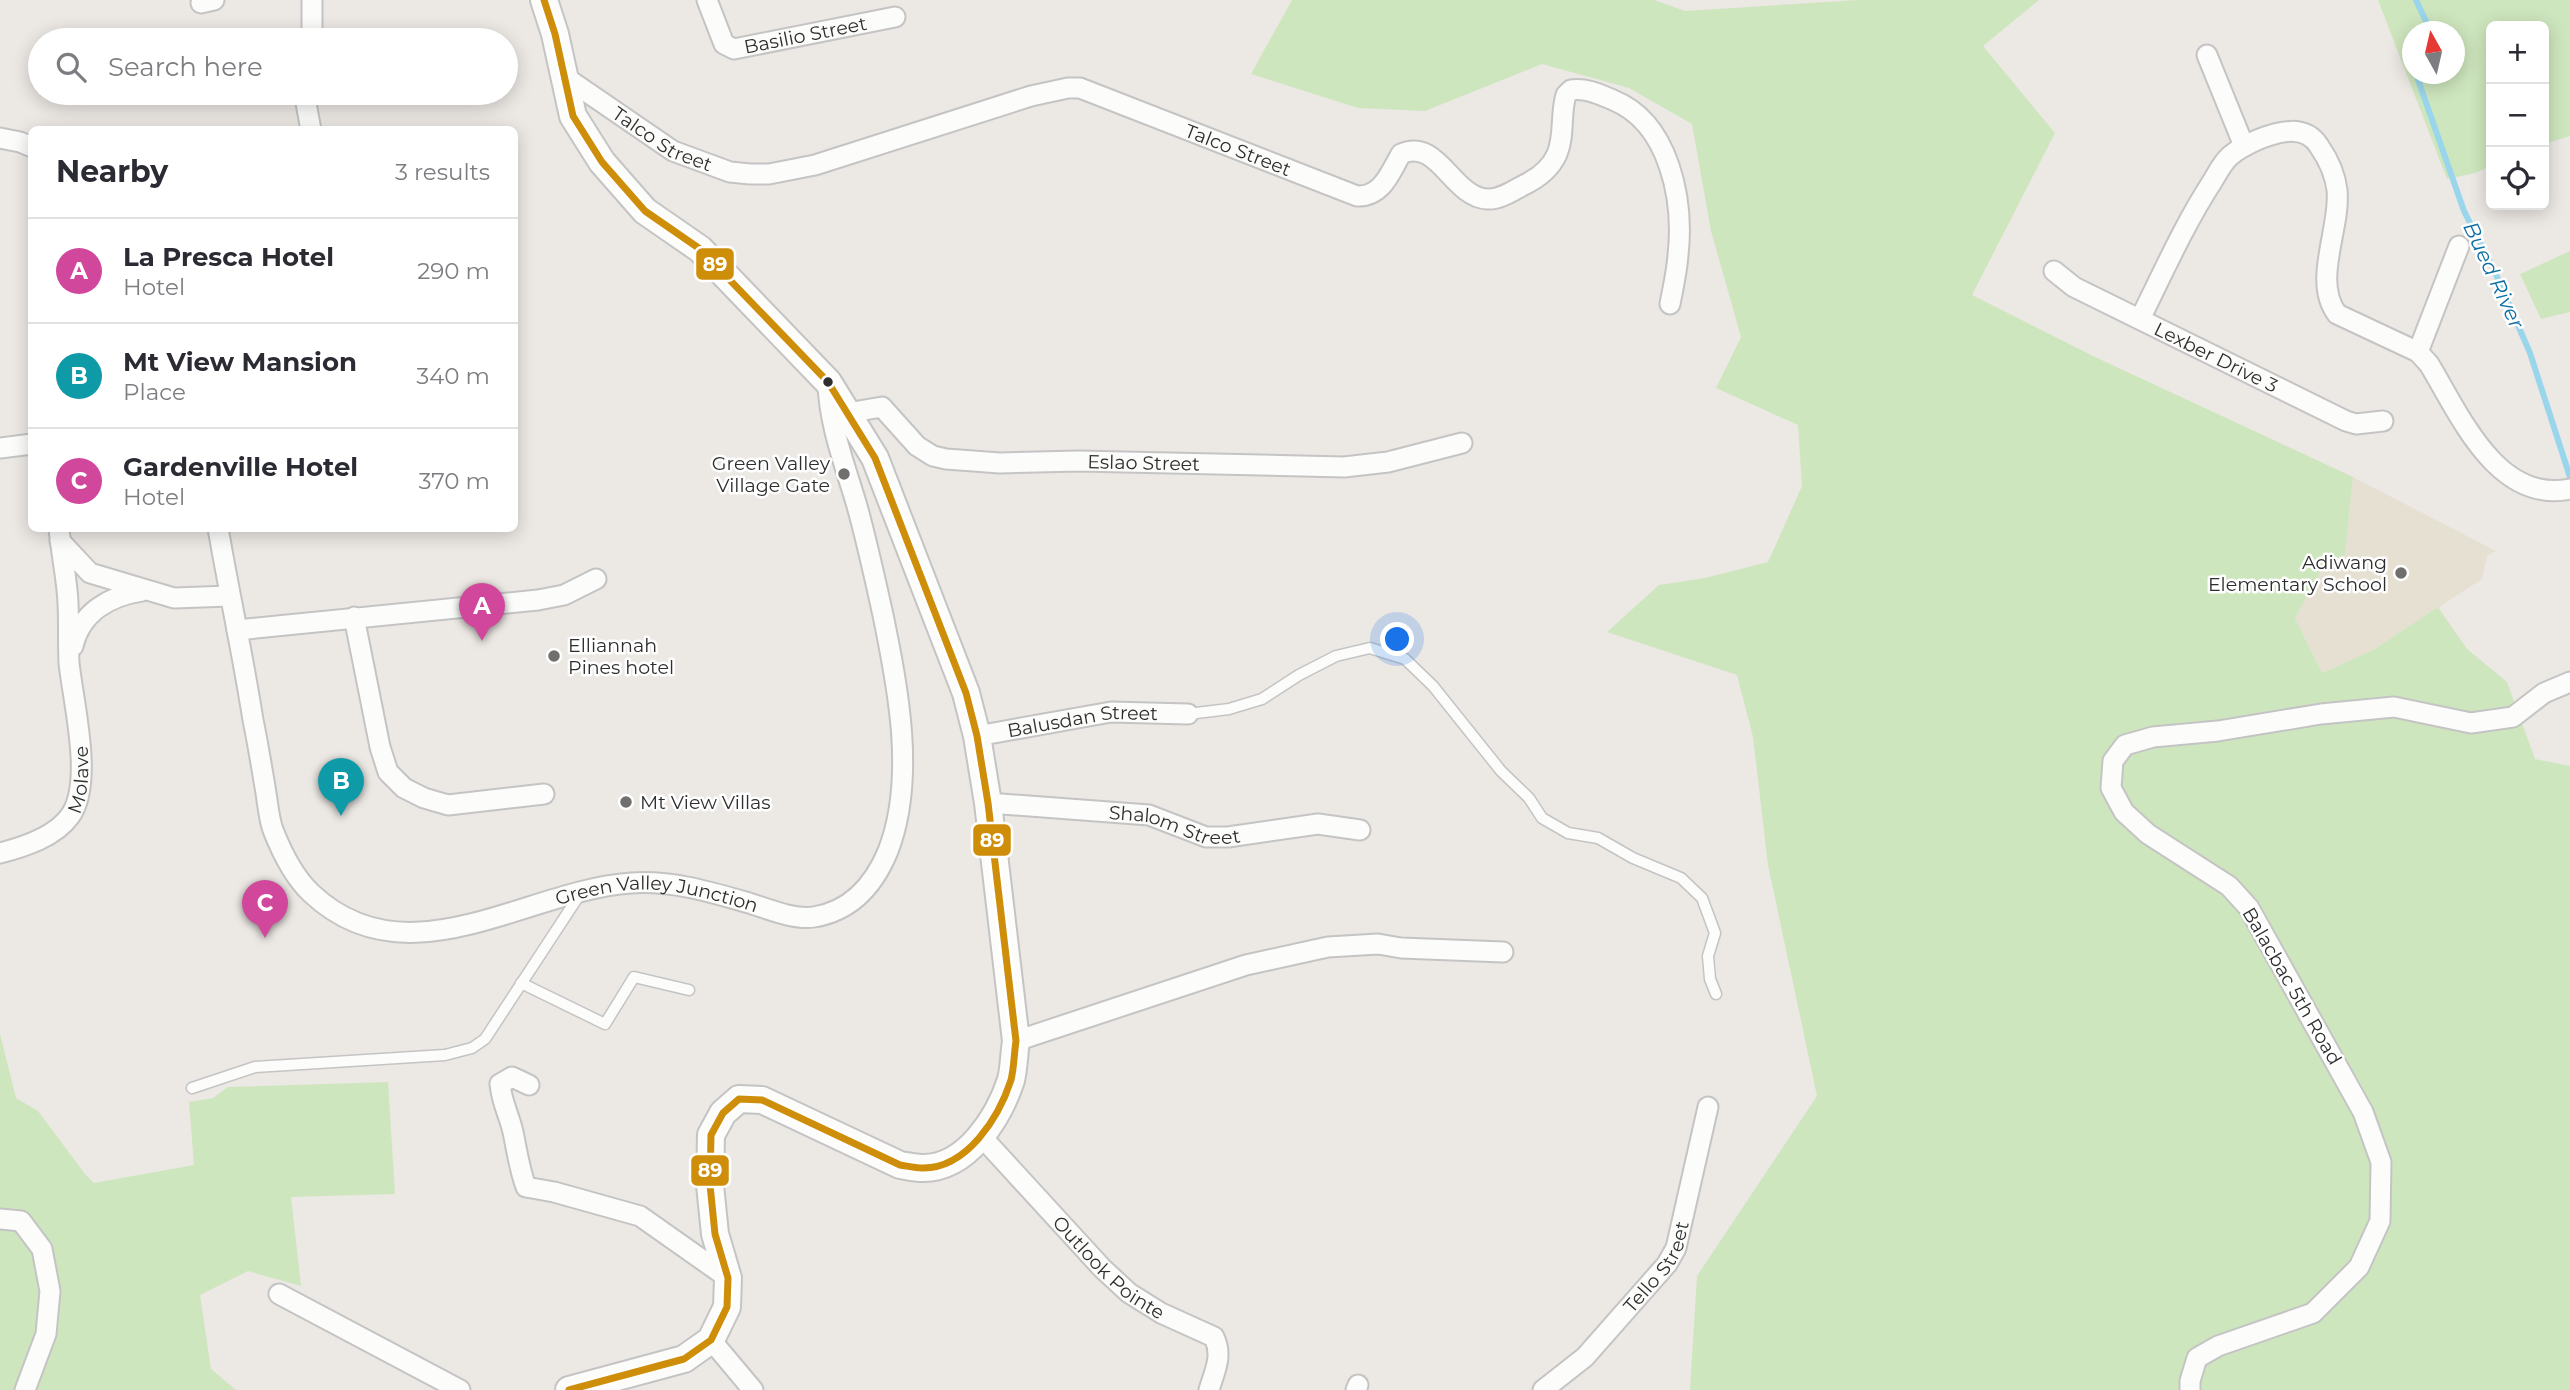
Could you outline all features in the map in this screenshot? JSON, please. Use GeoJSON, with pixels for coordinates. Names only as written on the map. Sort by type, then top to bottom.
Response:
{"type":"FeatureCollection","features":[{"type":"Feature","properties":{"kind":"street"},"geometry":{"type":"LineString","coordinates":[[312,0],[312,28]]}},
{"type":"Feature","properties":{"kind":"street"},"geometry":{"type":"LineString","coordinates":[[544,0],[555,34],[573,116],[602,162],[645,211],[700,248],[828,382],[875,458],[961,682],[977,736],[988,803],[1016,1041],[1012,1077],[998,1109],[981,1136],[965,1152],[946,1163],[924,1168],[900,1165],[762,1100],[739,1099],[723,1113],[711,1135],[710,1185],[715,1234],[728,1278],[727,1307],[711,1340],[684,1359],[569,1390]]}},
{"type":"Feature","properties":{"kind":"street","name":"Basilio Street"},"geometry":{"type":"LineString","coordinates":[[707,0],[723,44],[734,49],[895,17]]}},
{"type":"Feature","properties":{"kind":"street"},"geometry":{"type":"LineString","coordinates":[[2207,55],[2244,146]]}},
{"type":"Feature","properties":{"kind":"street","name":"Talco Street"},"geometry":{"type":"LineString","coordinates":[[565,77],[673,150],[730,172],[769,174],[815,165],[1031,96],[1080,88],[1357,196],[1366,196],[1379,190],[1401,154],[1415,150],[1422,151],[1441,165],[1467,193],[1485,199],[1506,195],[1537,178],[1552,164],[1560,146],[1566,95],[1572,90],[1590,91],[1634,112],[1657,140],[1668,164],[1674,184],[1679,224],[1671,304]]}},
{"type":"Feature","properties":{"kind":"street"},"geometry":{"type":"LineString","coordinates":[[306,105],[310,126]]}},
{"type":"Feature","properties":{"kind":"street"},"geometry":{"type":"LineString","coordinates":[[2140,319],[2202,197],[2229,157],[2265,136],[2305,132],[2314,138],[2334,174],[2337,192],[2326,285],[2331,307],[2337,314],[2418,352],[2429,364],[2481,449],[2504,472],[2524,486],[2564,490]]}},
{"type":"Feature","properties":{"kind":"street"},"geometry":{"type":"LineString","coordinates":[[0,138],[28,145]]}},
{"type":"Feature","properties":{"kind":"street"},"geometry":{"type":"LineString","coordinates":[[2418,352],[2459,246]]}},
{"type":"Feature","properties":{"kind":"street","name":"Lexber Drive 3"},"geometry":{"type":"LineString","coordinates":[[2054,271],[2074,287],[2346,421],[2356,424],[2383,421]]}},
{"type":"Feature","properties":{"kind":"street","name":"Green Valley Junction"},"geometry":{"type":"LineString","coordinates":[[219,532],[271,826],[294,873],[311,893],[341,917],[374,929],[405,933],[434,931],[464,927],[581,893],[630,883],[660,883],[703,890],[810,918],[841,910],[865,891],[880,869],[890,846],[902,789],[904,759],[894,670],[866,539],[831,422],[828,382]]}},
{"type":"Feature","properties":{"kind":"street","name":"Eslao Street"},"geometry":{"type":"LineString","coordinates":[[847,412],[882,407],[917,446],[933,456],[1000,463],[1079,461],[1345,467],[1400,460],[1462,443]]}},
{"type":"Feature","properties":{"kind":"street"},"geometry":{"type":"LineString","coordinates":[[0,448],[28,444]]}},
{"type":"Feature","properties":{"kind":"street"},"geometry":{"type":"LineString","coordinates":[[59,535],[90,573],[174,598],[230,596]]}},
{"type":"Feature","properties":{"kind":"street","name":"Molave"},"geometry":{"type":"LineString","coordinates":[[0,853],[27,846],[56,829],[70,817],[77,803],[82,756],[69,661],[68,601],[59,535]]}},
{"type":"Feature","properties":{"kind":"street"},"geometry":{"type":"LineString","coordinates":[[237,629],[538,600],[564,595],[596,579]]}},
{"type":"Feature","properties":{"kind":"street","name":"Molave"},"geometry":{"type":"LineString","coordinates":[[69,661],[75,635],[88,615],[110,599],[148,590]]}},
{"type":"Feature","properties":{"kind":"street"},"geometry":{"type":"LineString","coordinates":[[354,617],[380,747],[388,772],[404,788],[447,805],[544,794]]}},
{"type":"Feature","properties":{"kind":"street","name":"Balacbac 5th Road"},"geometry":{"type":"LineString","coordinates":[[2190,1390],[2197,1358],[2218,1346],[2313,1313],[2359,1267],[2380,1221],[2381,1162],[2363,1112],[2249,908],[2229,886],[2148,834],[2124,812],[2111,788],[2113,761],[2125,745],[2153,737],[2218,731],[2321,714],[2394,707],[2471,723],[2513,717],[2544,693],[2570,682]]}},
{"type":"Feature","properties":{"kind":"street","name":"Balusdan Street"},"geometry":{"type":"LineString","coordinates":[[977,736],[1111,712],[1188,714]]}},
{"type":"Feature","properties":{"kind":"street","name":"Shalom Street"},"geometry":{"type":"LineString","coordinates":[[988,803],[1149,815],[1206,837],[1318,824],[1360,830]]}},
{"type":"Feature","properties":{"kind":"street"},"geometry":{"type":"LineString","coordinates":[[1016,1041],[1246,965],[1303,952],[1355,944],[1503,952]]}},
{"type":"Feature","properties":{"kind":"street"},"geometry":{"type":"LineString","coordinates":[[528,1086],[512,1077],[500,1084],[502,1103],[512,1130],[517,1162],[526,1187],[640,1216],[728,1278]]}},
{"type":"Feature","properties":{"kind":"street","name":"Tello Street"},"geometry":{"type":"LineString","coordinates":[[1543,1390],[1585,1357],[1667,1264],[1676,1248],[1708,1107]]}},
{"type":"Feature","properties":{"kind":"street","name":"Outlook Pointe"},"geometry":{"type":"LineString","coordinates":[[981,1136],[1102,1268],[1129,1293],[1161,1313],[1214,1336],[1219,1357],[1209,1390]]}},
{"type":"Feature","properties":{"kind":"street"},"geometry":{"type":"LineString","coordinates":[[0,1219],[21,1221],[42,1249],[50,1291],[46,1334],[25,1390]]}},
{"type":"Feature","properties":{"kind":"street"},"geometry":{"type":"LineString","coordinates":[[279,1294],[460,1390]]}},
{"type":"Feature","properties":{"kind":"street"},"geometry":{"type":"LineString","coordinates":[[711,1340],[753,1390]]}},
{"type":"Feature","properties":{"kind":"lane"},"geometry":{"type":"LineString","coordinates":[[1188,714],[1229,709],[1262,699],[1336,656],[1370,648],[1405,659],[1433,686],[1500,771],[1529,798],[1542,818],[1568,833],[1598,838],[1633,858],[1681,878],[1702,898],[1715,933],[1708,956],[1710,979],[1716,994]]}},
{"type":"Feature","properties":{"kind":"lane"},"geometry":{"type":"LineString","coordinates":[[192,1088],[255,1067],[445,1055],[472,1048],[485,1040],[502,1016],[581,893]]}},
{"type":"Feature","properties":{"kind":"lane"},"geometry":{"type":"LineString","coordinates":[[521,983],[605,1024],[634,978],[689,990]]}},
{"type":"Feature","properties":{"kind":"shaded area","name":"Adiwang Elementary School"},"geometry":{"type":"Polygon","coordinates":[[[2353,477],[2496,551],[2487,556],[2482,579],[2373,650],[2322,673],[2295,618],[2323,567],[2345,553],[2353,477]]]}},
{"type":"Feature","properties":{"kind":"green space"},"geometry":{"type":"Polygon","coordinates":[[[1292,0],[1654,0],[1685,11],[1858,0],[2039,0],[1983,46],[2055,133],[1972,295],[2095,357],[2353,477],[2345,554],[2323,567],[2295,618],[2322,673],[2373,650],[2438,607],[2467,649],[2507,682],[2535,759],[2570,766],[2570,1390],[1690,1390],[1697,1276],[1817,1096],[1768,865],[1753,737],[1737,675],[1607,632],[1659,585],[1705,578],[1768,562],[1802,486],[1798,425],[1716,388],[1741,337],[1711,231],[1692,124],[1629,88],[1542,64],[1425,111],[1358,108],[1251,74],[1292,0]]]}},
{"type":"Feature","properties":{"kind":"green space"},"geometry":{"type":"Polygon","coordinates":[[[2378,0],[2570,0],[2570,136],[2549,142],[2549,21],[2486,21],[2486,168],[2447,179],[2410,84],[2465,84],[2465,21],[2402,21],[2402,62],[2378,0]]]}},
{"type":"Feature","properties":{"kind":"green space"},"geometry":{"type":"Polygon","coordinates":[[[2570,251],[2570,312],[2541,319],[2520,274],[2570,251]]]}},
{"type":"Feature","properties":{"kind":"green space"},"geometry":{"type":"Polygon","coordinates":[[[0,1034],[16,1098],[38,1111],[94,1183],[194,1165],[189,1102],[213,1098],[228,1087],[388,1082],[395,1194],[291,1197],[301,1286],[248,1271],[200,1295],[211,1369],[236,1390],[0,1390],[0,1034]]]}},
{"type":"Feature","properties":{"kind":"waterway","name":"Bued River"},"geometry":{"type":"LineString","coordinates":[[2416,0],[2426,21]]}},
{"type":"Feature","properties":{"kind":"waterway","name":"Bued River"},"geometry":{"type":"LineString","coordinates":[[2420,84],[2464,211],[2494,270],[2530,353],[2570,477]]}},
{"type":"Feature","properties":{"kind":"transit line","name":"89"},"geometry":{"type":"LineString","coordinates":[[544,0],[555,34],[573,116],[602,162],[645,211],[700,249],[828,382],[875,458],[966,693],[977,736],[988,803],[1016,1041],[1011,1080],[998,1110],[979,1138],[967,1150],[938,1166],[922,1168],[900,1165],[762,1100],[739,1099],[723,1113],[711,1135],[710,1185],[715,1234],[728,1278],[727,1307],[711,1340],[684,1359],[569,1390]]}},
{"type":"Feature","properties":{"kind":"place","name":"Green Valley Village Gate"},"geometry":{"type":"Point","coordinates":[844,474]}},
{"type":"Feature","properties":{"kind":"place","name":"Adiwang Elementary School"},"geometry":{"type":"Point","coordinates":[2401,573]}},
{"type":"Feature","properties":{"kind":"place","name":"La Presca Hotel"},"geometry":{"type":"Point","coordinates":[482,641]}},
{"type":"Feature","properties":{"kind":"place","name":"Elliannah Pines hotel"},"geometry":{"type":"Point","coordinates":[554,656]}},
{"type":"Feature","properties":{"kind":"place","name":"Mt View Villas"},"geometry":{"type":"Point","coordinates":[626,802]}},
{"type":"Feature","properties":{"kind":"place","name":"Mt View Mansion"},"geometry":{"type":"Point","coordinates":[341,816]}},
{"type":"Feature","properties":{"kind":"place","name":"Gardenville Hotel"},"geometry":{"type":"Point","coordinates":[265,938]}}]}
